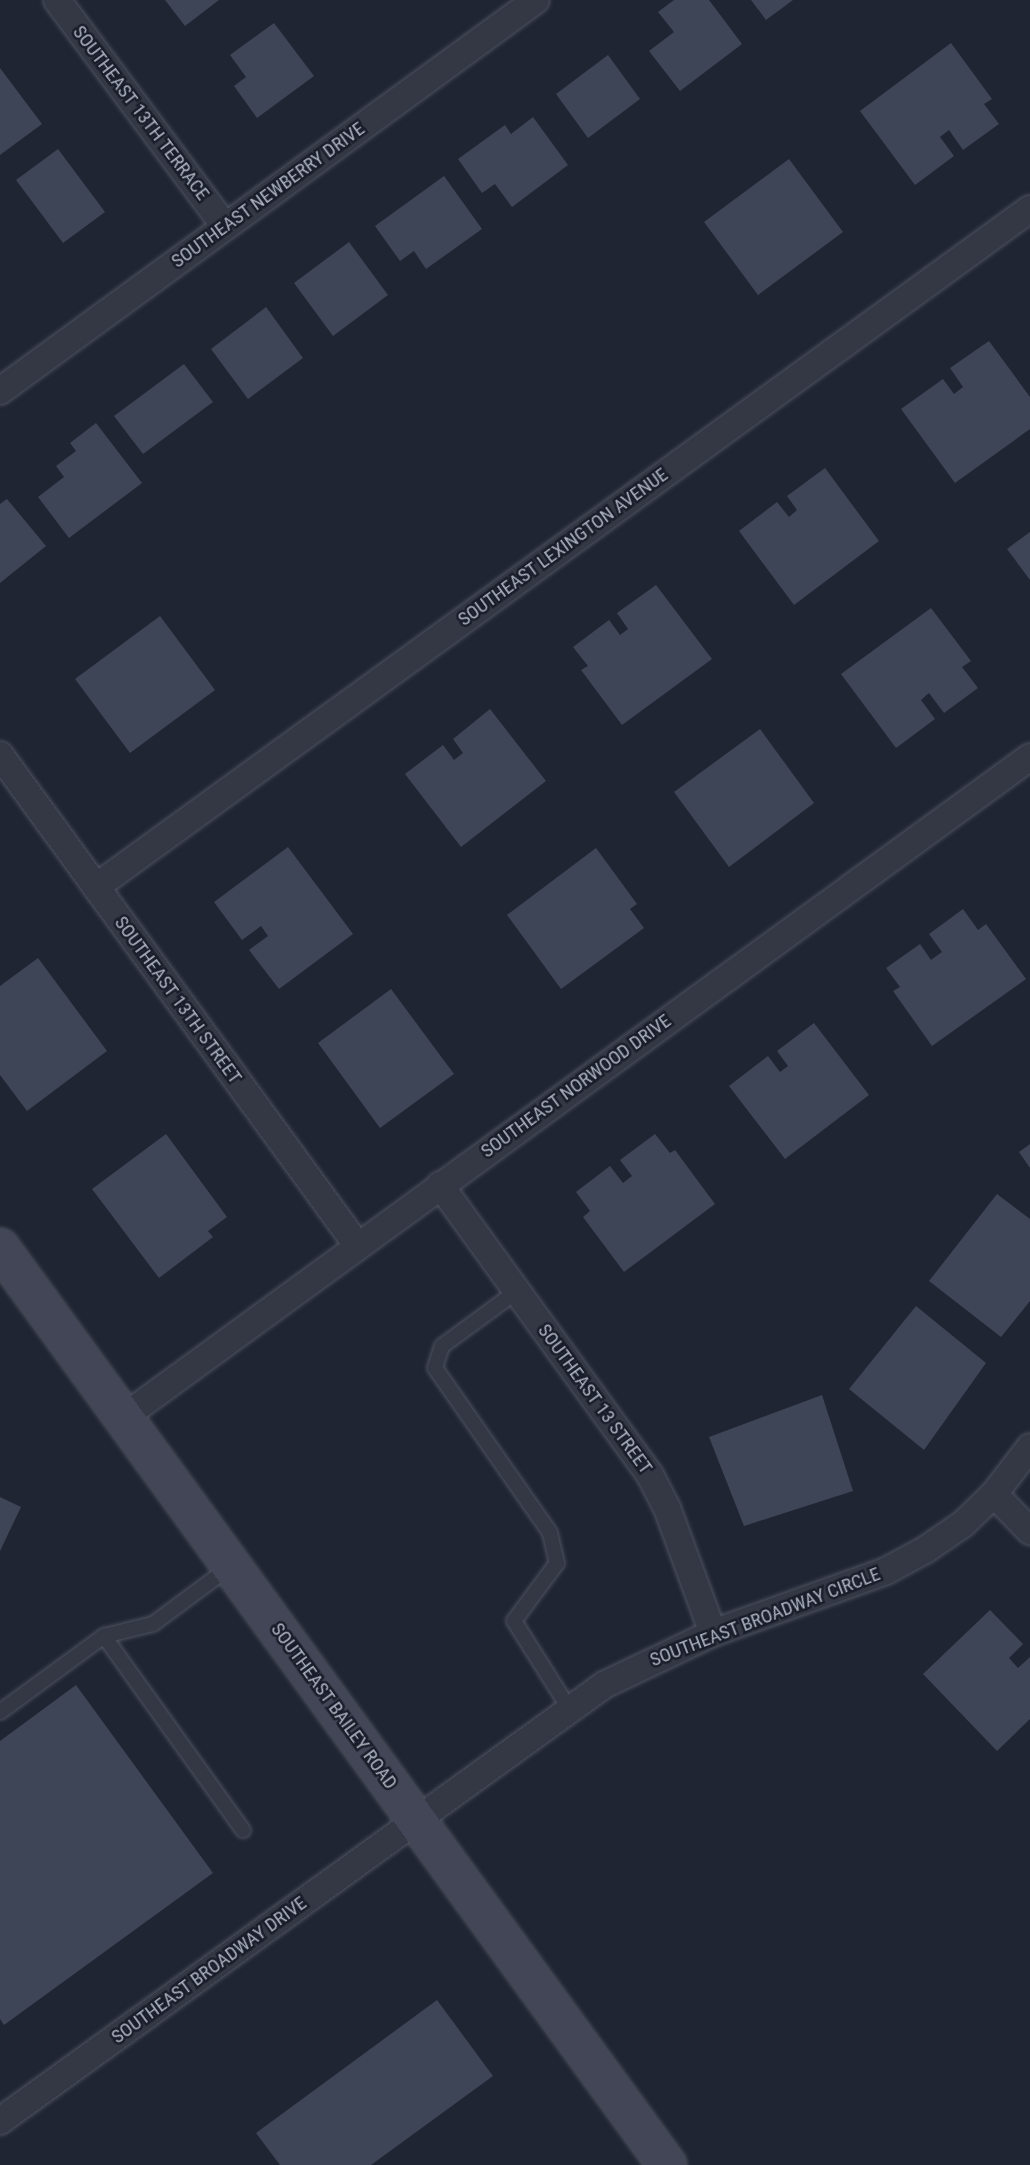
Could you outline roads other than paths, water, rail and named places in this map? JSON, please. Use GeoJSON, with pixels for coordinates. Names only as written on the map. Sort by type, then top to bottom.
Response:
{"type":"FeatureCollection","features":[{"type":"Feature","properties":{"kind":"main road","name":"SOUTHEAST BAILEY ROAD"},"geometry":{"type":"LineString","coordinates":[[0,1248],[667,2165]]}},
{"type":"Feature","properties":{"kind":"street","name":"SOUTHEAST 13TH TERRACE"},"geometry":{"type":"LineString","coordinates":[[57,0],[225,226]]}},
{"type":"Feature","properties":{"kind":"street","name":"SOUTHEAST NEWBERRY DRIVE"},"geometry":{"type":"LineString","coordinates":[[0,391],[536,0]]}},
{"type":"Feature","properties":{"kind":"street","name":"SOUTHEAST LEXINGTON AVENUE"},"geometry":{"type":"LineString","coordinates":[[96,887],[1030,209]]}},
{"type":"Feature","properties":{"kind":"street","name":"SOUTHEAST 13TH STREET"},"geometry":{"type":"LineString","coordinates":[[0,755],[356,1245]]}},
{"type":"Feature","properties":{"kind":"street","name":"SOUTHEAST NORWOOD DRIVE"},"geometry":{"type":"LineString","coordinates":[[124,1417],[356,1245],[1030,757]]}},
{"type":"Feature","properties":{"kind":"street","name":"SOUTHEAST 13 STREET"},"geometry":{"type":"LineString","coordinates":[[440,1185],[650,1475],[667,1508],[713,1633]]}},
{"type":"Feature","properties":{"kind":"street","name":"SOUTHEAST BROADWAY CIRCLE"},"geometry":{"type":"LineString","coordinates":[[417,1820],[636,1666],[713,1633],[886,1571],[963,1524],[995,1494],[1030,1447]]}},
{"type":"Feature","properties":{"kind":"street"},"geometry":{"type":"LineString","coordinates":[[995,1494],[1030,1531]]}},
{"type":"Feature","properties":{"kind":"street","name":"SOUTHEAST BROADWAY DRIVE"},"geometry":{"type":"LineString","coordinates":[[0,2121],[417,1820]]}},
{"type":"Feature","properties":{"kind":"lane"},"geometry":{"type":"LineString","coordinates":[[517,1291],[442,1346],[435,1368],[550,1533],[557,1563],[514,1621],[570,1710]]}},
{"type":"Feature","properties":{"kind":"lane"},"geometry":{"type":"LineString","coordinates":[[0,1712],[104,1636],[153,1624],[232,1565]]}},
{"type":"Feature","properties":{"kind":"lane"},"geometry":{"type":"LineString","coordinates":[[104,1636],[243,1830]]}}]}
